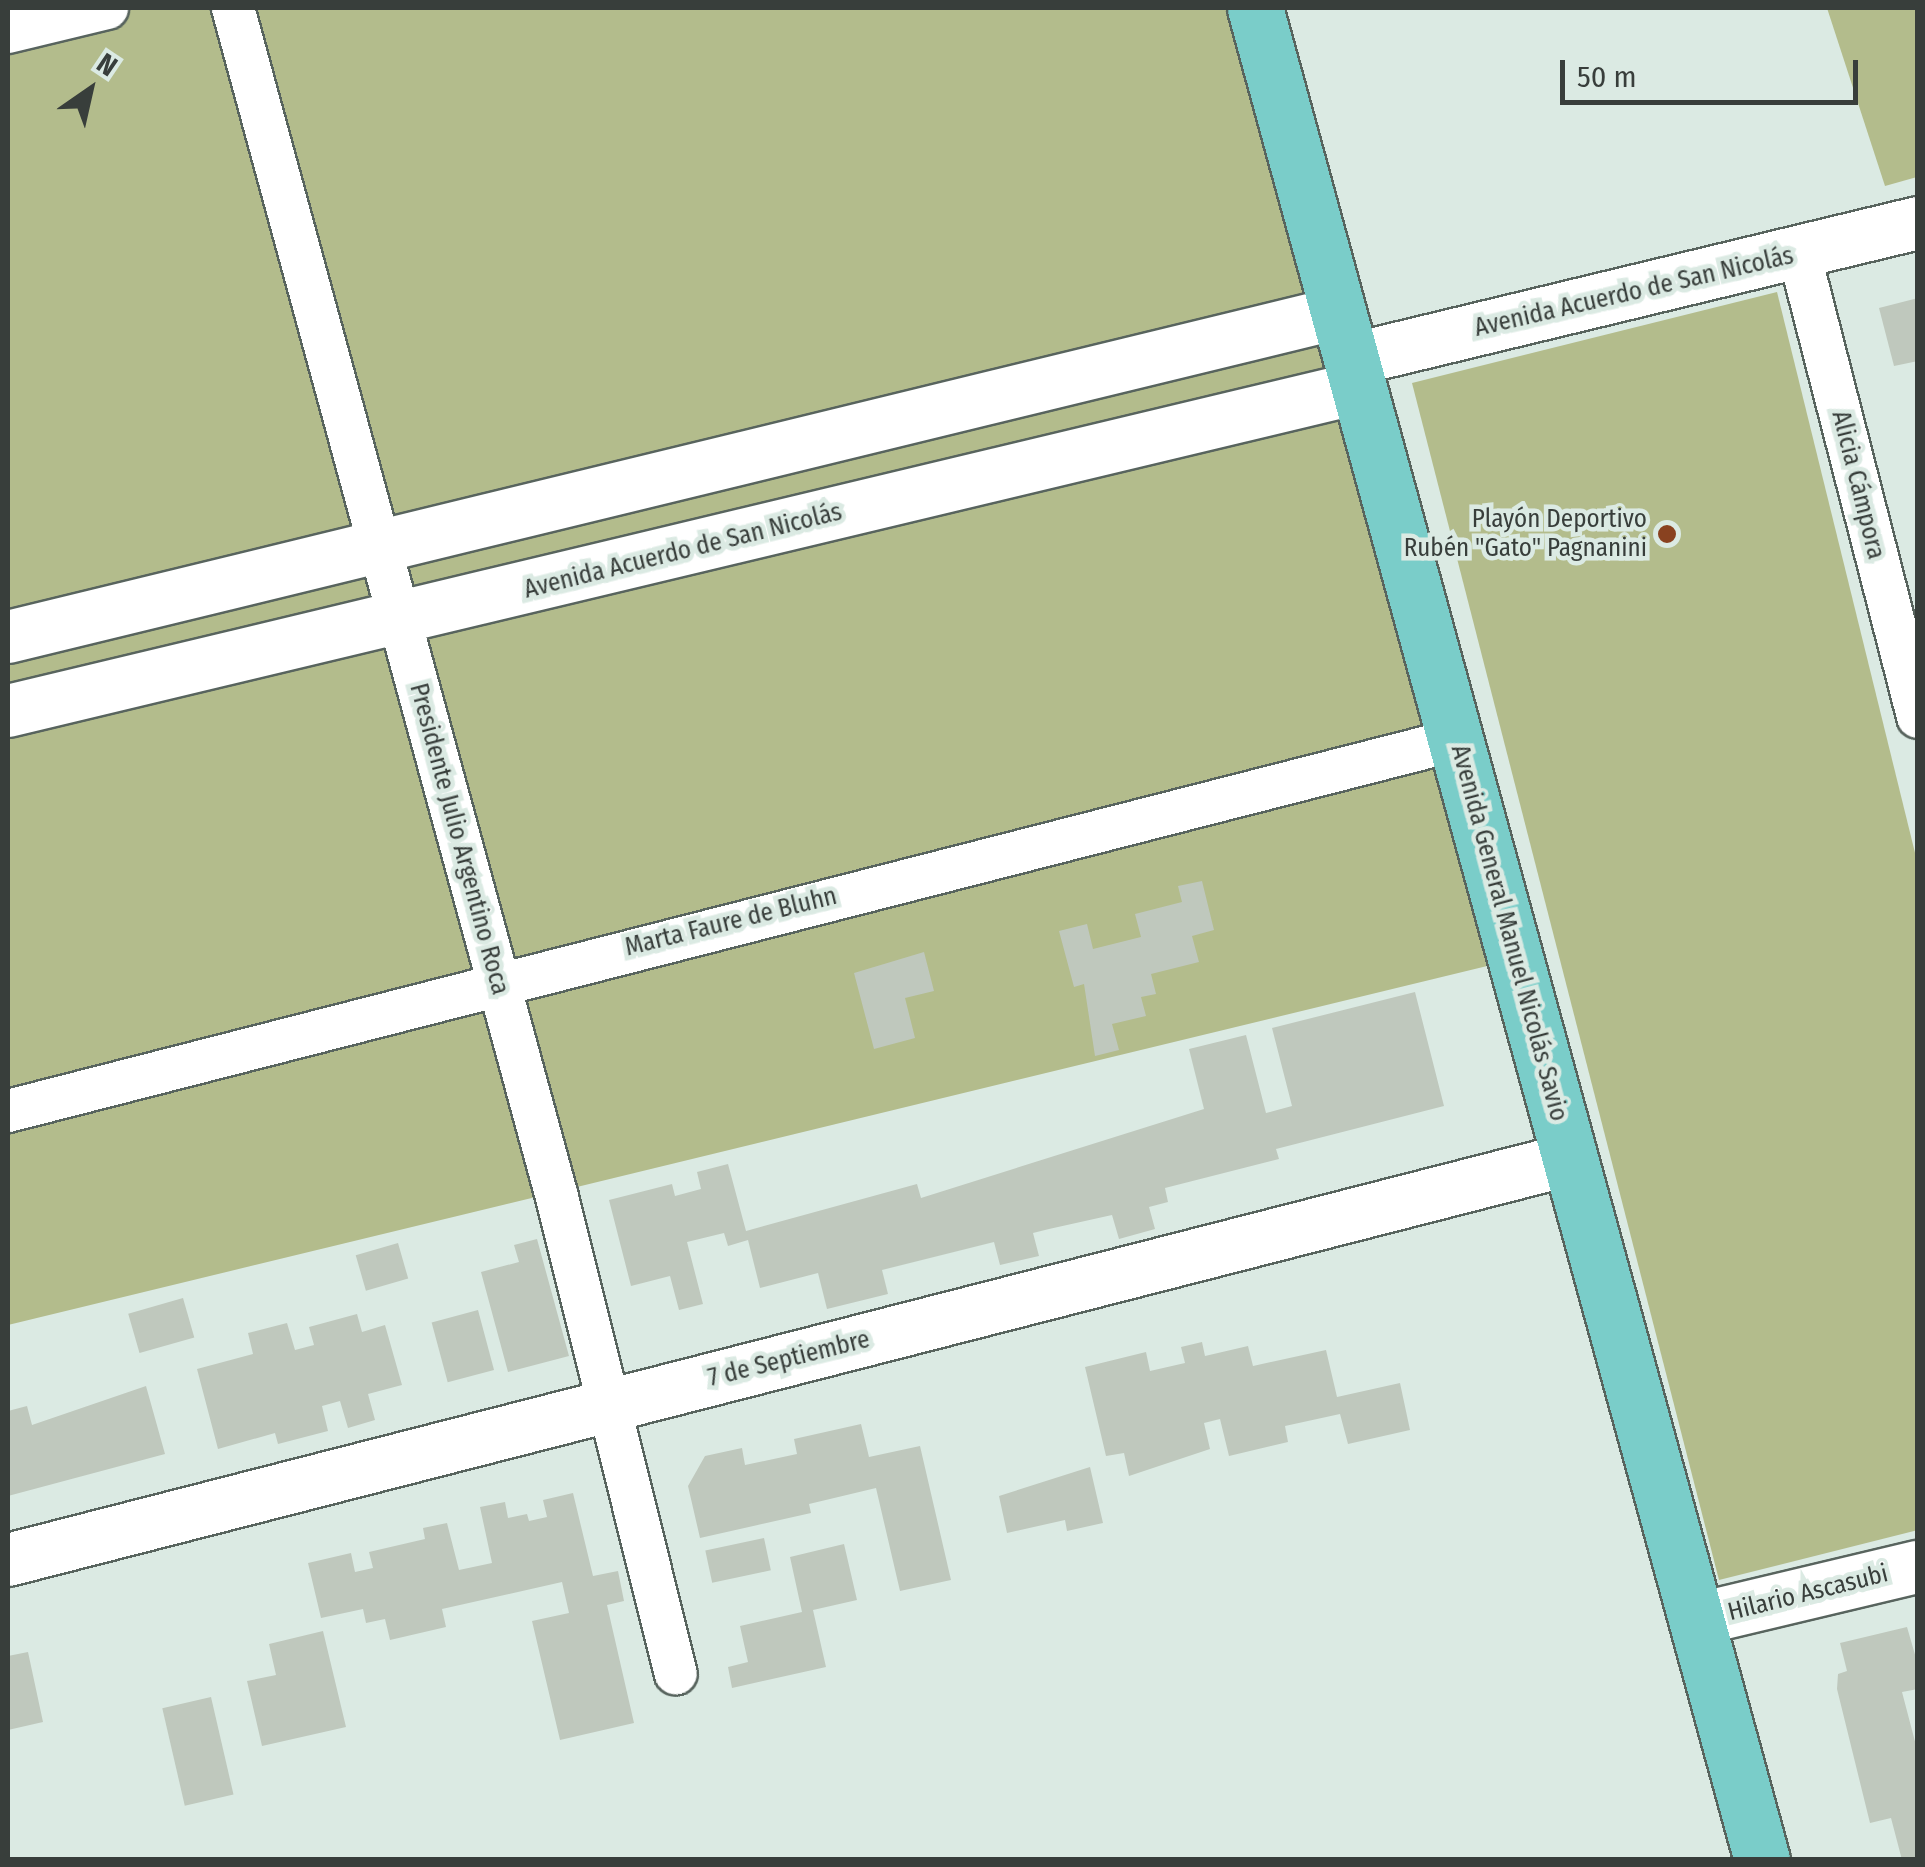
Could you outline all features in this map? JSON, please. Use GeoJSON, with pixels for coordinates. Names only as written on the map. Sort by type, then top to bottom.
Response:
{"type":"FeatureCollection","features":[{"type":"Feature","properties":{"kind":"main road","name":"Avenida General Manuel Nicolás Savio"},"geometry":{"type":"LineString","coordinates":[[1255,8],[1762,1860]]}},
{"type":"Feature","properties":{"kind":"street"},"geometry":{"type":"LineString","coordinates":[[8,32],[107,8]]}},
{"type":"Feature","properties":{"kind":"street","name":"Presidente Julio Argentino Roca"},"geometry":{"type":"LineString","coordinates":[[232,8],[498,981],[676,1673]]}},
{"type":"Feature","properties":{"kind":"street","name":"Avenida Acuerdo de San Nicolás"},"geometry":{"type":"LineString","coordinates":[[8,637],[380,547],[1349,353],[1918,224]]}},
{"type":"Feature","properties":{"kind":"street","name":"Alicia Cámpora"},"geometry":{"type":"LineString","coordinates":[[1799,253],[1911,669],[1918,717]]}},
{"type":"Feature","properties":{"kind":"street","name":"Avenida Acuerdo de San Nicolás"},"geometry":{"type":"LineString","coordinates":[[8,711],[399,620],[1349,353]]}},
{"type":"Feature","properties":{"kind":"street","name":"Marta Faure de Bluhn"},"geometry":{"type":"LineString","coordinates":[[8,1111],[498,981],[1455,740]]}},
{"type":"Feature","properties":{"kind":"street","name":"7 de Septiembre"},"geometry":{"type":"LineString","coordinates":[[8,1560],[1571,1159]]}},
{"type":"Feature","properties":{"kind":"street","name":"Hilario Ascasubi"},"geometry":{"type":"LineString","coordinates":[[1699,1619],[1918,1567]]}},
{"type":"Feature","properties":{"kind":"green space"},"geometry":{"type":"Polygon","coordinates":[[[8,8],[1255,8],[1516,959],[8,1325],[8,8]]]}},
{"type":"Feature","properties":{"kind":"green space"},"geometry":{"type":"Polygon","coordinates":[[[1827,8],[1917,8],[1917,177],[1885,186],[1827,8]]]}},
{"type":"Feature","properties":{"kind":"green space"},"geometry":{"type":"Polygon","coordinates":[[[1777,292],[1917,861],[1918,1530],[1719,1580],[1412,383],[1777,292]]]}},
{"type":"Feature","properties":{"kind":"building"},"geometry":{"type":"Polygon","coordinates":[[[1918,298],[1918,361],[1894,366],[1879,308],[1918,298]]]}},
{"type":"Feature","properties":{"kind":"building"},"geometry":{"type":"Polygon","coordinates":[[[1202,881],[1214,930],[1192,936],[1199,962],[1151,974],[1156,994],[1141,997],[1146,1016],[1112,1024],[1119,1050],[1095,1056],[1084,984],[1074,987],[1059,931],[1087,924],[1093,949],[1141,937],[1135,914],[1182,902],[1178,886],[1202,881]]]}},
{"type":"Feature","properties":{"kind":"building"},"geometry":{"type":"Polygon","coordinates":[[[924,952],[934,991],[905,998],[915,1038],[874,1049],[854,973],[924,952]]]}},
{"type":"Feature","properties":{"kind":"building"},"geometry":{"type":"Polygon","coordinates":[[[1415,992],[1444,1106],[1276,1149],[1279,1159],[1165,1188],[1168,1202],[1149,1207],[1155,1229],[1119,1239],[1112,1215],[1049,1229],[1033,1233],[1039,1256],[1000,1265],[994,1242],[882,1270],[888,1294],[827,1309],[818,1273],[760,1288],[748,1240],[728,1246],[724,1233],[687,1242],[703,1304],[679,1310],[670,1276],[631,1286],[609,1200],[672,1184],[675,1196],[701,1189],[697,1172],[728,1164],[746,1231],[917,1184],[921,1198],[1204,1109],[1189,1049],[1246,1035],[1266,1113],[1292,1106],[1272,1028],[1415,992]]]}},
{"type":"Feature","properties":{"kind":"building"},"geometry":{"type":"Polygon","coordinates":[[[537,1239],[569,1356],[508,1372],[481,1272],[519,1262],[514,1245],[537,1239]]]}},
{"type":"Feature","properties":{"kind":"building"},"geometry":{"type":"Polygon","coordinates":[[[398,1243],[408,1279],[366,1291],[356,1255],[398,1243]]]}},
{"type":"Feature","properties":{"kind":"building"},"geometry":{"type":"Polygon","coordinates":[[[183,1298],[194,1337],[140,1353],[128,1314],[183,1298]]]}},
{"type":"Feature","properties":{"kind":"building"},"geometry":{"type":"Polygon","coordinates":[[[478,1310],[494,1370],[448,1382],[432,1322],[478,1310]]]}},
{"type":"Feature","properties":{"kind":"building"},"geometry":{"type":"Polygon","coordinates":[[[357,1314],[362,1332],[385,1325],[402,1385],[368,1394],[375,1420],[348,1428],[340,1401],[322,1406],[328,1431],[278,1444],[275,1433],[218,1449],[197,1369],[253,1354],[248,1333],[287,1323],[295,1350],[314,1345],[309,1327],[357,1314]]]}},
{"type":"Feature","properties":{"kind":"building"},"geometry":{"type":"Polygon","coordinates":[[[1202,1342],[1205,1356],[1248,1346],[1253,1366],[1326,1350],[1337,1397],[1400,1383],[1410,1430],[1348,1444],[1340,1414],[1285,1426],[1288,1442],[1229,1456],[1220,1419],[1204,1423],[1210,1449],[1129,1476],[1124,1453],[1106,1456],[1085,1367],[1146,1352],[1150,1371],[1185,1363],[1181,1347],[1202,1342]]]}},
{"type":"Feature","properties":{"kind":"building"},"geometry":{"type":"Polygon","coordinates":[[[146,1386],[165,1454],[8,1496],[8,1411],[27,1406],[32,1425],[146,1386]]]}},
{"type":"Feature","properties":{"kind":"building"},"geometry":{"type":"Polygon","coordinates":[[[861,1424],[869,1457],[920,1446],[951,1580],[900,1591],[876,1488],[809,1504],[811,1513],[700,1538],[688,1486],[705,1456],[742,1448],[745,1465],[797,1454],[794,1439],[861,1424]]]}},
{"type":"Feature","properties":{"kind":"building"},"geometry":{"type":"Polygon","coordinates":[[[1090,1467],[1103,1523],[1067,1531],[1065,1520],[1007,1533],[999,1496],[1090,1467]]]}},
{"type":"Feature","properties":{"kind":"building"},"geometry":{"type":"Polygon","coordinates":[[[573,1493],[593,1576],[618,1571],[624,1601],[607,1605],[634,1723],[560,1740],[532,1621],[569,1613],[562,1582],[442,1609],[446,1627],[390,1640],[385,1619],[366,1623],[363,1609],[321,1618],[308,1563],[351,1553],[355,1572],[373,1568],[369,1552],[425,1539],[423,1528],[447,1523],[459,1570],[492,1563],[480,1507],[505,1502],[508,1518],[527,1514],[529,1521],[547,1517],[543,1500],[573,1493]]]}},
{"type":"Feature","properties":{"kind":"building"},"geometry":{"type":"Polygon","coordinates":[[[764,1538],[771,1570],[712,1583],[705,1550],[764,1538]]]}},
{"type":"Feature","properties":{"kind":"building"},"geometry":{"type":"Polygon","coordinates":[[[844,1544],[857,1600],[813,1610],[826,1667],[732,1688],[728,1667],[748,1662],[740,1626],[802,1612],[790,1557],[844,1544]]]}},
{"type":"Feature","properties":{"kind":"building"},"geometry":{"type":"Polygon","coordinates":[[[1907,1627],[1918,1665],[1918,1689],[1902,1692],[1918,1753],[1918,1860],[1902,1860],[1891,1818],[1870,1823],[1837,1689],[1838,1674],[1847,1671],[1840,1643],[1907,1627]]]}},
{"type":"Feature","properties":{"kind":"building"},"geometry":{"type":"Polygon","coordinates":[[[323,1631],[346,1727],[262,1746],[247,1681],[276,1675],[269,1644],[323,1631]]]}},
{"type":"Feature","properties":{"kind":"building"},"geometry":{"type":"Polygon","coordinates":[[[28,1652],[43,1722],[8,1730],[8,1656],[28,1652]]]}},
{"type":"Feature","properties":{"kind":"building"},"geometry":{"type":"Polygon","coordinates":[[[211,1697],[233,1794],[185,1806],[162,1708],[211,1697]]]}},
{"type":"Feature","properties":{"kind":"place","name":"Playón Deportivo Rubén \"Gato\" Pagnanini"},"geometry":{"type":"Point","coordinates":[1667,534]}}]}
